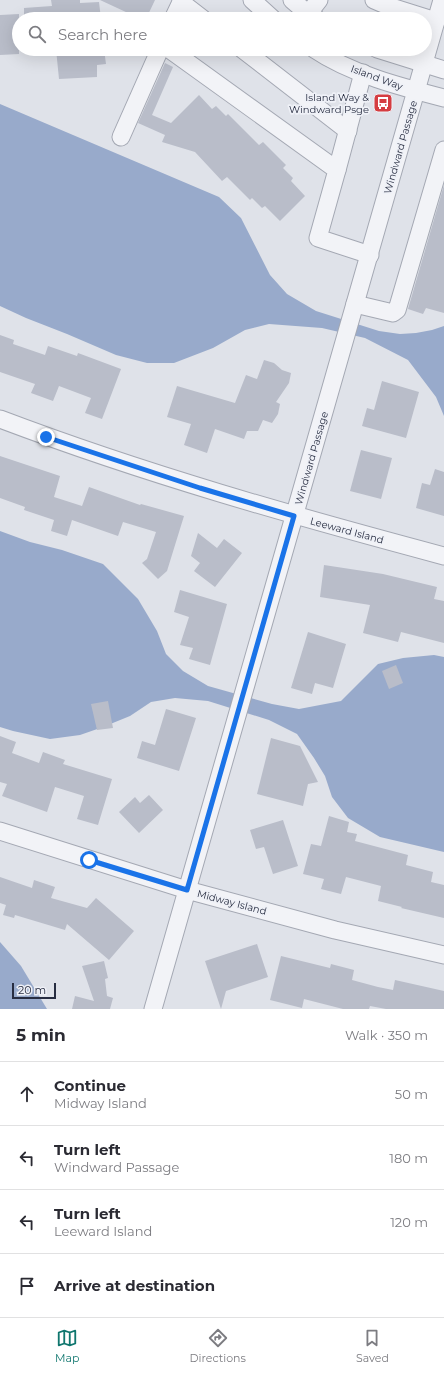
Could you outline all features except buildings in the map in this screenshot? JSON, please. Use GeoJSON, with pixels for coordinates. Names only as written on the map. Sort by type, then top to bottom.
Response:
{"type":"FeatureCollection","features":[{"type":"Feature","properties":{"kind":"street"},"geometry":{"type":"LineString","coordinates":[[252,0],[265,12]]}},
{"type":"Feature","properties":{"kind":"street"},"geometry":{"type":"LineString","coordinates":[[292,0],[308,12]]}},
{"type":"Feature","properties":{"kind":"street"},"geometry":{"type":"LineString","coordinates":[[314,12],[319,0]]}},
{"type":"Feature","properties":{"kind":"street"},"geometry":{"type":"LineString","coordinates":[[176,12],[181,1],[194,12]]}},
{"type":"Feature","properties":{"kind":"street","name":"Windward Passage"},"geometry":{"type":"LineString","coordinates":[[432,36],[443,1]]}},
{"type":"Feature","properties":{"kind":"street"},"geometry":{"type":"LineString","coordinates":[[384,6],[405,12]]}},
{"type":"Feature","properties":{"kind":"street"},"geometry":{"type":"LineString","coordinates":[[432,20],[436,21]]}},
{"type":"Feature","properties":{"kind":"street"},"geometry":{"type":"LineString","coordinates":[[121,137],[157,56]]}},
{"type":"Feature","properties":{"kind":"street"},"geometry":{"type":"LineString","coordinates":[[179,56],[337,170]]}},
{"type":"Feature","properties":{"kind":"street"},"geometry":{"type":"LineString","coordinates":[[251,56],[348,131]]}},
{"type":"Feature","properties":{"kind":"street","name":"Island Way"},"geometry":{"type":"LineString","coordinates":[[326,56],[338,63],[363,73],[416,91],[444,98]]}},
{"type":"Feature","properties":{"kind":"street"},"geometry":{"type":"LineString","coordinates":[[398,56],[444,70]]}},
{"type":"Feature","properties":{"kind":"street","name":"Windward Passage"},"geometry":{"type":"LineString","coordinates":[[153,1009],[426,56]]}},
{"type":"Feature","properties":{"kind":"street"},"geometry":{"type":"LineString","coordinates":[[363,73],[318,238],[370,254]]}},
{"type":"Feature","properties":{"kind":"street"},"geometry":{"type":"LineString","coordinates":[[354,310],[393,313],[397,310],[444,150]]}},
{"type":"Feature","properties":{"kind":"street","name":"Leeward Island"},"geometry":{"type":"LineString","coordinates":[[0,419],[46,437],[185,483],[294,516],[444,556]]}},
{"type":"Feature","properties":{"kind":"street","name":"Midway Island"},"geometry":{"type":"LineString","coordinates":[[0,831],[187,890],[335,930],[444,955]]}},
{"type":"Feature","properties":{"kind":"water"},"geometry":{"type":"Polygon","coordinates":[[[0,104],[219,197],[241,218],[270,275],[287,294],[316,311],[379,331],[400,334],[416,333],[444,326],[444,416],[436,397],[408,360],[365,338],[322,328],[269,324],[245,330],[213,348],[174,363],[147,363],[116,355],[0,306],[0,104]]]}},
{"type":"Feature","properties":{"kind":"water"},"geometry":{"type":"Polygon","coordinates":[[[0,531],[30,542],[62,550],[103,564],[138,599],[157,631],[166,654],[183,671],[208,686],[272,704],[299,709],[341,701],[378,664],[403,658],[434,655],[444,657],[444,852],[380,837],[348,818],[332,797],[325,776],[297,734],[269,720],[208,701],[175,698],[151,702],[130,716],[103,727],[80,735],[50,739],[0,727],[0,531]]]}},
{"type":"Feature","properties":{"kind":"water"},"geometry":{"type":"Polygon","coordinates":[[[0,942],[21,966],[47,1009],[0,1009],[0,942]]]}},
{"type":"Feature","properties":{"kind":"place","name":"Island Way & Windward Psge"},"geometry":{"type":"Point","coordinates":[383,103]}},
{"type":"Feature","properties":{"kind":"route"},"geometry":{"type":"LineString","coordinates":[[46,437],[200,488],[294,516],[187,890],[89,860]]}}]}
